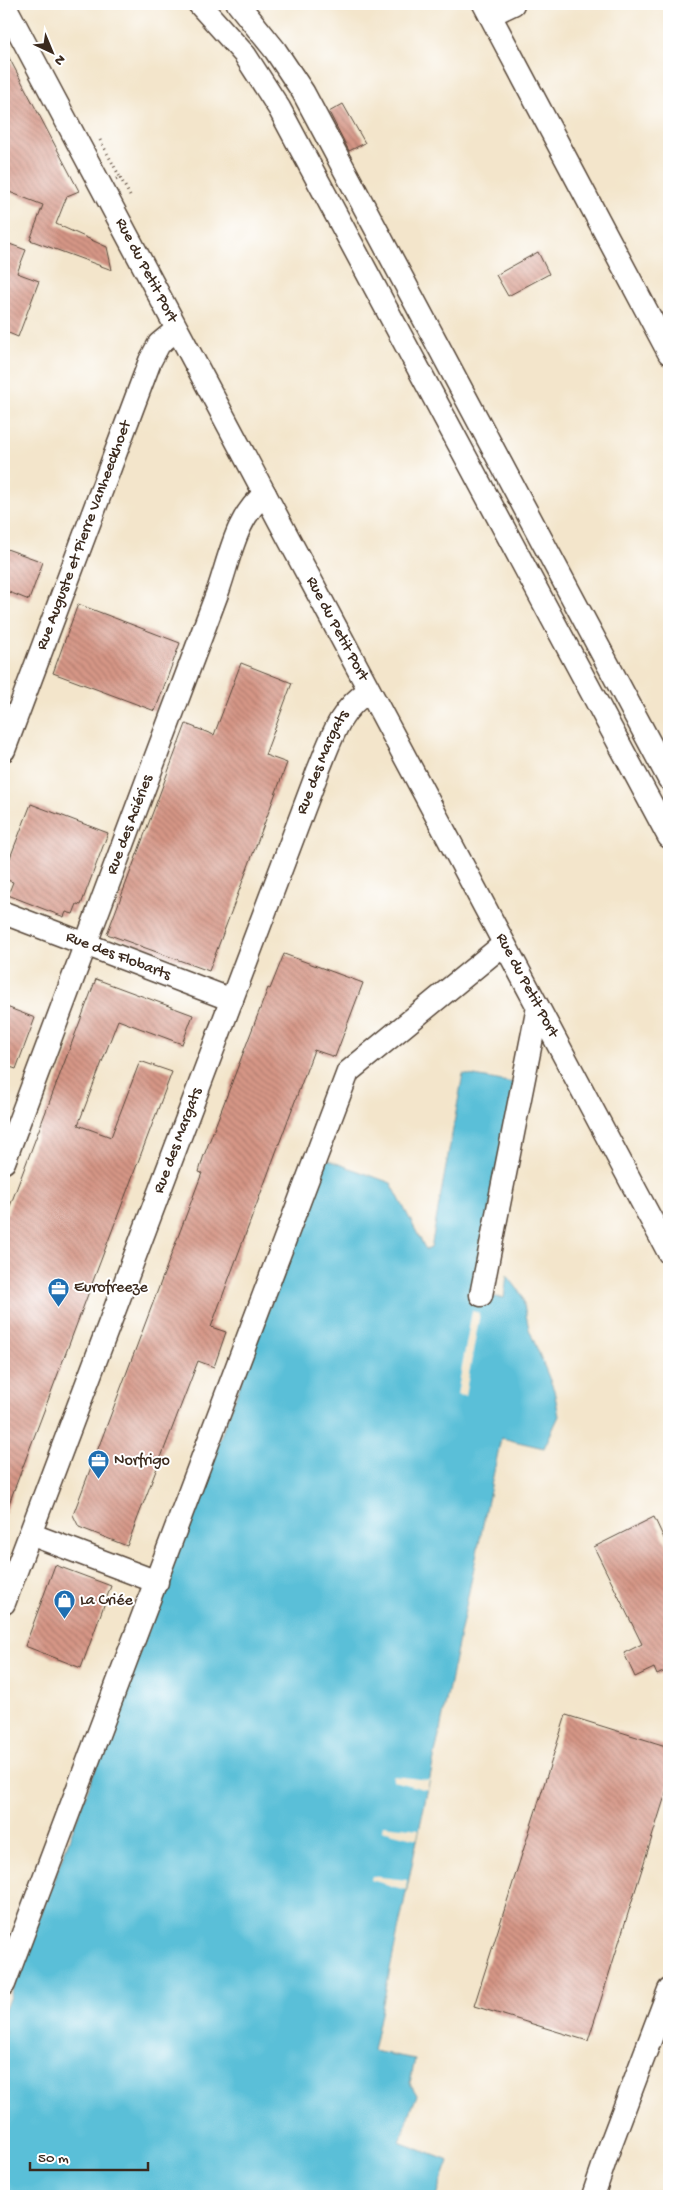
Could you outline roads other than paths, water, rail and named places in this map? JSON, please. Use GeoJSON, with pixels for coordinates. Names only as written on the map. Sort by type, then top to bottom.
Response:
{"type":"FeatureCollection","features":[{"type":"Feature","properties":{"kind":"street","name":"Rue du Petit Port"},"geometry":{"type":"LineString","coordinates":[[4,4],[669,1253]]}},
{"type":"Feature","properties":{"kind":"street"},"geometry":{"type":"LineString","coordinates":[[199,4],[245,56],[279,108],[669,837]]}},
{"type":"Feature","properties":{"kind":"street"},"geometry":{"type":"LineString","coordinates":[[238,4],[271,44],[303,92],[669,779]]}},
{"type":"Feature","properties":{"kind":"street"},"geometry":{"type":"LineString","coordinates":[[513,4],[487,10],[669,352]]}},
{"type":"Feature","properties":{"kind":"street","name":"Rue Auguste et Pierre Vanheeckhoet"},"geometry":{"type":"LineString","coordinates":[[4,750],[150,361],[159,344],[176,330]]}},
{"type":"Feature","properties":{"kind":"street","name":"Rue des Aciéries"},"geometry":{"type":"LineString","coordinates":[[4,1162],[218,591],[242,520],[251,507],[265,494]]}},
{"type":"Feature","properties":{"kind":"street","name":"Rue des Margats"},"geometry":{"type":"LineString","coordinates":[[4,1603],[336,729],[350,705],[369,690]]}},
{"type":"Feature","properties":{"kind":"street","name":"Rue des Flobarts"},"geometry":{"type":"LineString","coordinates":[[4,913],[232,1000]]}},
{"type":"Feature","properties":{"kind":"street"},"geometry":{"type":"LineString","coordinates":[[4,1984],[348,1072],[504,944]]}},
{"type":"Feature","properties":{"kind":"street"},"geometry":{"type":"LineString","coordinates":[[481,1295],[538,1007]]}},
{"type":"Feature","properties":{"kind":"street"},"geometry":{"type":"LineString","coordinates":[[30,1534],[157,1582]]}},
{"type":"Feature","properties":{"kind":"street"},"geometry":{"type":"LineString","coordinates":[[593,2196],[669,1990]]}},
{"type":"Feature","properties":{"kind":"water"},"geometry":{"type":"Polygon","coordinates":[[[463,1074],[514,1083],[473,1294],[504,1298],[507,1275],[522,1295],[529,1329],[554,1390],[559,1416],[544,1448],[501,1438],[373,2051],[415,2059],[410,2083],[417,2095],[399,2142],[449,2161],[436,2196],[4,2196],[4,2012],[325,1159],[391,1183],[426,1250],[431,1248],[463,1074]]]}},
{"type":"Feature","properties":{"kind":"place","name":"Eurofreeze"},"geometry":{"type":"Point","coordinates":[58,1307]}},
{"type":"Feature","properties":{"kind":"place","name":"Norfrigo"},"geometry":{"type":"Point","coordinates":[98,1480]}},
{"type":"Feature","properties":{"kind":"place","name":"La Criée"},"geometry":{"type":"Point","coordinates":[64,1620]}}]}
